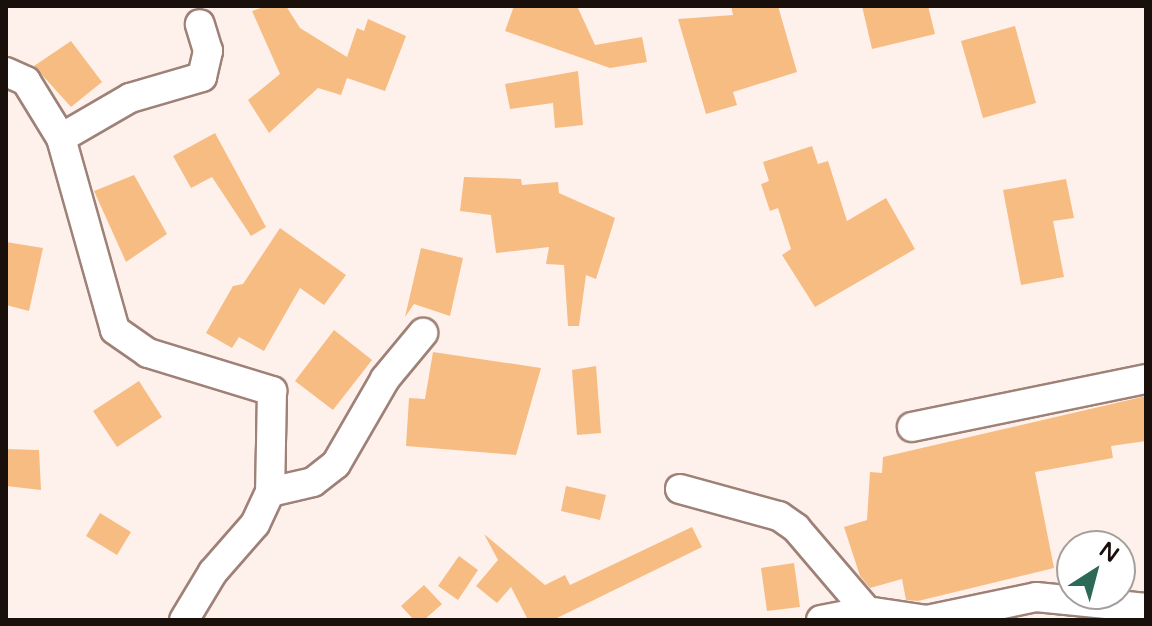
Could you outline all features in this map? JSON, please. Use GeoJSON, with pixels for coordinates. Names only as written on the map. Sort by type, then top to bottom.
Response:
{"type":"FeatureCollection","features":[{"type":"Feature","properties":{"kind":"street"},"geometry":{"type":"LineString","coordinates":[[61,138],[130,98],[202,77],[208,51],[200,24]]}},
{"type":"Feature","properties":{"kind":"street"},"geometry":{"type":"LineString","coordinates":[[6,72],[26,81],[61,138],[115,330],[148,353],[272,391],[270,492],[255,524],[213,572],[184,620]]}},
{"type":"Feature","properties":{"kind":"street"},"geometry":{"type":"LineString","coordinates":[[270,492],[313,482],[336,464],[385,379],[423,333]]}},
{"type":"Feature","properties":{"kind":"street"},"geometry":{"type":"LineString","coordinates":[[912,427],[1146,379]]}},
{"type":"Feature","properties":{"kind":"street"},"geometry":{"type":"LineString","coordinates":[[680,489],[779,516],[796,528],[867,611]]}},
{"type":"Feature","properties":{"kind":"street"},"geometry":{"type":"LineString","coordinates":[[821,620],[867,611],[927,620],[1036,597],[1146,608]]}},
{"type":"Feature","properties":{"kind":"building"},"geometry":{"type":"Polygon","coordinates":[[[267,6],[286,6],[300,28],[347,57],[357,28],[364,31],[368,19],[406,36],[385,91],[347,78],[341,95],[318,88],[269,133],[248,100],[280,74],[252,11],[267,6]]]}},
{"type":"Feature","properties":{"kind":"building"},"geometry":{"type":"Polygon","coordinates":[[[514,6],[577,6],[595,45],[642,37],[647,62],[610,68],[505,31],[514,6]]]}},
{"type":"Feature","properties":{"kind":"building"},"geometry":{"type":"Polygon","coordinates":[[[731,6],[778,6],[797,72],[733,92],[737,105],[706,114],[678,19],[733,15],[731,6]]]}},
{"type":"Feature","properties":{"kind":"building"},"geometry":{"type":"Polygon","coordinates":[[[862,6],[928,6],[935,34],[872,49],[862,6]]]}},
{"type":"Feature","properties":{"kind":"building"},"geometry":{"type":"Polygon","coordinates":[[[1015,26],[1036,103],[983,118],[961,41],[1015,26]]]}},
{"type":"Feature","properties":{"kind":"building"},"geometry":{"type":"Polygon","coordinates":[[[71,41],[102,82],[71,107],[34,66],[71,41]]]}},
{"type":"Feature","properties":{"kind":"building"},"geometry":{"type":"Polygon","coordinates":[[[578,71],[583,125],[555,128],[553,103],[510,109],[505,84],[578,71]]]}},
{"type":"Feature","properties":{"kind":"building"},"geometry":{"type":"Polygon","coordinates":[[[215,133],[266,227],[251,236],[212,177],[191,188],[173,156],[215,133]]]}},
{"type":"Feature","properties":{"kind":"building"},"geometry":{"type":"Polygon","coordinates":[[[812,146],[818,164],[828,161],[847,221],[886,198],[915,249],[815,307],[782,255],[791,249],[778,208],[770,211],[761,184],[769,181],[763,162],[812,146]]]}},
{"type":"Feature","properties":{"kind":"building"},"geometry":{"type":"Polygon","coordinates":[[[134,175],[167,234],[126,262],[94,191],[134,175]]]}},
{"type":"Feature","properties":{"kind":"building"},"geometry":{"type":"Polygon","coordinates":[[[464,177],[521,179],[522,185],[558,182],[559,193],[615,218],[596,279],[586,275],[579,326],[568,326],[564,265],[546,264],[549,247],[496,253],[491,215],[460,211],[464,177]]]}},
{"type":"Feature","properties":{"kind":"building"},"geometry":{"type":"Polygon","coordinates":[[[1066,179],[1074,218],[1053,221],[1064,277],[1021,285],[1003,190],[1066,179]]]}},
{"type":"Feature","properties":{"kind":"building"},"geometry":{"type":"Polygon","coordinates":[[[280,228],[346,275],[324,305],[300,288],[264,351],[239,337],[232,348],[206,333],[233,286],[243,284],[280,228]]]}},
{"type":"Feature","properties":{"kind":"building"},"geometry":{"type":"Polygon","coordinates":[[[6,242],[43,248],[29,311],[6,305],[6,242]]]}},
{"type":"Feature","properties":{"kind":"building"},"geometry":{"type":"Polygon","coordinates":[[[421,248],[463,258],[450,316],[414,304],[405,317],[421,248]]]}},
{"type":"Feature","properties":{"kind":"building"},"geometry":{"type":"Polygon","coordinates":[[[334,330],[372,360],[333,410],[295,381],[334,330]]]}},
{"type":"Feature","properties":{"kind":"building"},"geometry":{"type":"Polygon","coordinates":[[[433,352],[541,368],[516,455],[406,446],[409,398],[425,399],[433,352]]]}},
{"type":"Feature","properties":{"kind":"building"},"geometry":{"type":"Polygon","coordinates":[[[596,366],[601,433],[577,435],[572,370],[596,366]]]}},
{"type":"Feature","properties":{"kind":"building"},"geometry":{"type":"Polygon","coordinates":[[[139,381],[162,417],[117,447],[93,411],[139,381]]]}},
{"type":"Feature","properties":{"kind":"building"},"geometry":{"type":"Polygon","coordinates":[[[1146,396],[1146,441],[1111,446],[1113,458],[1035,472],[1054,568],[918,601],[906,600],[902,579],[870,588],[860,576],[844,527],[867,520],[870,472],[882,473],[883,457],[1146,396]]]}},
{"type":"Feature","properties":{"kind":"building"},"geometry":{"type":"Polygon","coordinates":[[[6,449],[39,450],[41,490],[6,486],[6,449]]]}},
{"type":"Feature","properties":{"kind":"building"},"geometry":{"type":"Polygon","coordinates":[[[566,486],[606,495],[600,520],[561,511],[566,486]]]}},
{"type":"Feature","properties":{"kind":"building"},"geometry":{"type":"Polygon","coordinates":[[[100,513],[131,532],[117,555],[86,536],[100,513]]]}},
{"type":"Feature","properties":{"kind":"building"},"geometry":{"type":"Polygon","coordinates":[[[692,527],[702,547],[553,620],[528,620],[511,587],[497,603],[476,586],[498,560],[484,534],[545,585],[565,575],[570,585],[692,527]]]}},
{"type":"Feature","properties":{"kind":"building"},"geometry":{"type":"Polygon","coordinates":[[[459,556],[478,570],[458,600],[438,586],[459,556]]]}},
{"type":"Feature","properties":{"kind":"building"},"geometry":{"type":"Polygon","coordinates":[[[794,563],[800,607],[767,611],[761,568],[794,563]]]}},
{"type":"Feature","properties":{"kind":"building"},"geometry":{"type":"Polygon","coordinates":[[[424,585],[442,604],[424,620],[414,620],[401,606],[424,585]]]}}]}
